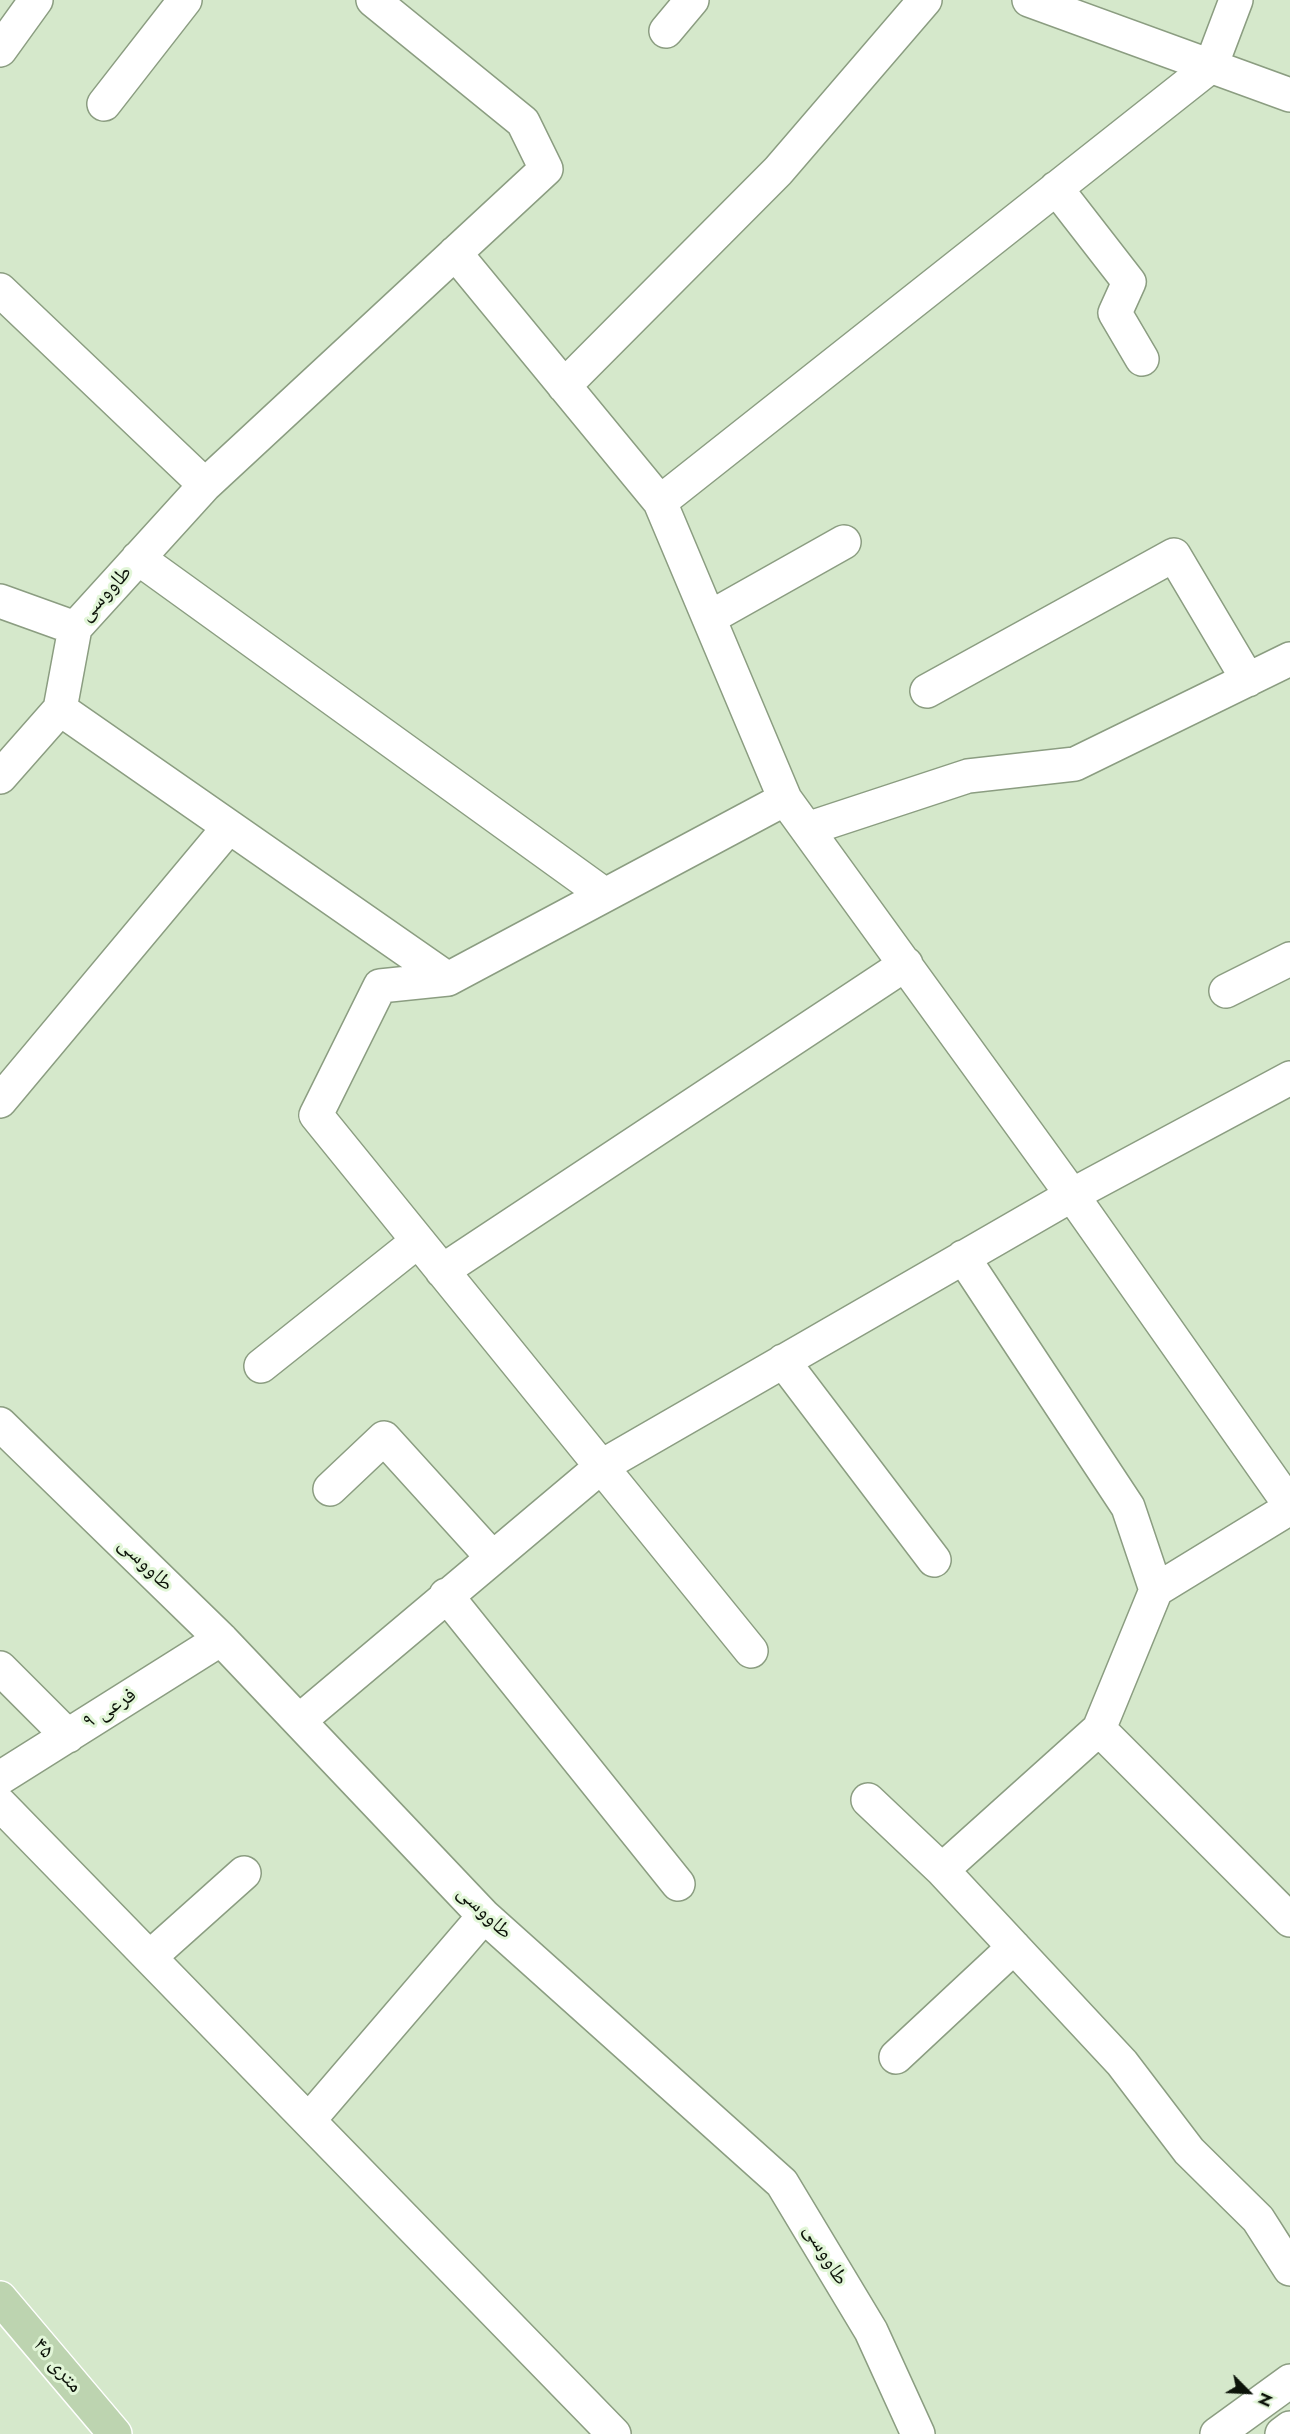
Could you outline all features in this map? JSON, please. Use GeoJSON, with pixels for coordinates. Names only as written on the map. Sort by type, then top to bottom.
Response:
{"type":"FeatureCollection","features":[{"type":"Feature","properties":{"kind":"main road","name":"۴۵ متری"},"geometry":{"type":"LineString","coordinates":[[0,2298],[115,2434]]}},
{"type":"Feature","properties":{"kind":"street"},"geometry":{"type":"LineString","coordinates":[[0,50],[36,0]]}},
{"type":"Feature","properties":{"kind":"street"},"geometry":{"type":"LineString","coordinates":[[104,104],[185,0]]}},
{"type":"Feature","properties":{"kind":"street","name":"طاووسی"},"geometry":{"type":"LineString","coordinates":[[60,710],[75,628],[138,558],[205,485],[546,170],[523,122],[373,0]]}},
{"type":"Feature","properties":{"kind":"street"},"geometry":{"type":"LineString","coordinates":[[666,31],[692,0]]}},
{"type":"Feature","properties":{"kind":"street"},"geometry":{"type":"LineString","coordinates":[[564,386],[778,171],[925,0]]}},
{"type":"Feature","properties":{"kind":"street"},"geometry":{"type":"LineString","coordinates":[[1029,0],[1290,94]]}},
{"type":"Feature","properties":{"kind":"street"},"geometry":{"type":"LineString","coordinates":[[660,502],[1211,66],[1236,0]]}},
{"type":"Feature","properties":{"kind":"street"},"geometry":{"type":"LineString","coordinates":[[1056,188],[1129,282],[1115,313],[1142,359]]}},
{"type":"Feature","properties":{"kind":"street"},"geometry":{"type":"LineString","coordinates":[[455,253],[660,502],[785,799],[1072,1194],[1290,1506],[1156,1590],[1099,1730],[942,1870]]}},
{"type":"Feature","properties":{"kind":"street"},"geometry":{"type":"LineString","coordinates":[[0,290],[205,485]]}},
{"type":"Feature","properties":{"kind":"street"},"geometry":{"type":"LineString","coordinates":[[709,618],[844,542]]}},
{"type":"Feature","properties":{"kind":"street"},"geometry":{"type":"LineString","coordinates":[[927,691],[1174,555],[1248,680]]}},
{"type":"Feature","properties":{"kind":"street"},"geometry":{"type":"LineString","coordinates":[[138,558],[605,895]]}},
{"type":"Feature","properties":{"kind":"street"},"geometry":{"type":"LineString","coordinates":[[0,601],[75,628]]}},
{"type":"Feature","properties":{"kind":"street"},"geometry":{"type":"LineString","coordinates":[[807,829],[968,776],[1075,764],[1290,659]]}},
{"type":"Feature","properties":{"kind":"street"},"geometry":{"type":"LineString","coordinates":[[0,777],[60,710],[448,979]]}},
{"type":"Feature","properties":{"kind":"street"},"geometry":{"type":"LineString","coordinates":[[751,1651],[316,1114],[380,986],[448,979],[785,799]]}},
{"type":"Feature","properties":{"kind":"street"},"geometry":{"type":"LineString","coordinates":[[0,1101],[229,827]]}},
{"type":"Feature","properties":{"kind":"street"},"geometry":{"type":"LineString","coordinates":[[1226,991],[1290,959]]}},
{"type":"Feature","properties":{"kind":"street"},"geometry":{"type":"LineString","coordinates":[[442,1271],[906,964]]}},
{"type":"Feature","properties":{"kind":"street"},"geometry":{"type":"LineString","coordinates":[[299,1721],[602,1466],[1072,1194],[1290,1078]]}},
{"type":"Feature","properties":{"kind":"street"},"geometry":{"type":"LineString","coordinates":[[261,1365],[418,1241]]}},
{"type":"Feature","properties":{"kind":"street"},"geometry":{"type":"LineString","coordinates":[[963,1257],[1128,1507],[1156,1590]]}},
{"type":"Feature","properties":{"kind":"street"},"geometry":{"type":"LineString","coordinates":[[783,1361],[934,1560]]}},
{"type":"Feature","properties":{"kind":"street","name":"طاووسی"},"geometry":{"type":"LineString","coordinates":[[0,1424],[221,1639],[484,1916],[782,2183],[871,2331],[918,2434]]}},
{"type":"Feature","properties":{"kind":"street"},"geometry":{"type":"LineString","coordinates":[[330,1489],[384,1438],[492,1557]]}},
{"type":"Feature","properties":{"kind":"street"},"geometry":{"type":"LineString","coordinates":[[446,1595],[678,1884]]}},
{"type":"Feature","properties":{"kind":"street","name":"فرعی ۹"},"geometry":{"type":"LineString","coordinates":[[0,1778],[221,1639]]}},
{"type":"Feature","properties":{"kind":"street"},"geometry":{"type":"LineString","coordinates":[[0,1668],[68,1736]]}},
{"type":"Feature","properties":{"kind":"street"},"geometry":{"type":"LineString","coordinates":[[1099,1730],[1290,1920]]}},
{"type":"Feature","properties":{"kind":"street"},"geometry":{"type":"LineString","coordinates":[[868,1800],[942,1870],[1122,2063],[1189,2151],[1258,2219],[1290,2269]]}},
{"type":"Feature","properties":{"kind":"street"},"geometry":{"type":"LineString","coordinates":[[0,1804],[614,2434]]}},
{"type":"Feature","properties":{"kind":"street"},"geometry":{"type":"LineString","coordinates":[[150,1957],[244,1873]]}},
{"type":"Feature","properties":{"kind":"street"},"geometry":{"type":"LineString","coordinates":[[309,2120],[484,1916]]}},
{"type":"Feature","properties":{"kind":"street"},"geometry":{"type":"LineString","coordinates":[[896,2057],[1014,1947]]}},
{"type":"Feature","properties":{"kind":"street"},"geometry":{"type":"LineString","coordinates":[[1217,2434],[1290,2381]]}},
{"type":"Feature","properties":{"kind":"street"},"geometry":{"type":"LineString","coordinates":[[1282,2434],[1290,2428]]}}]}
